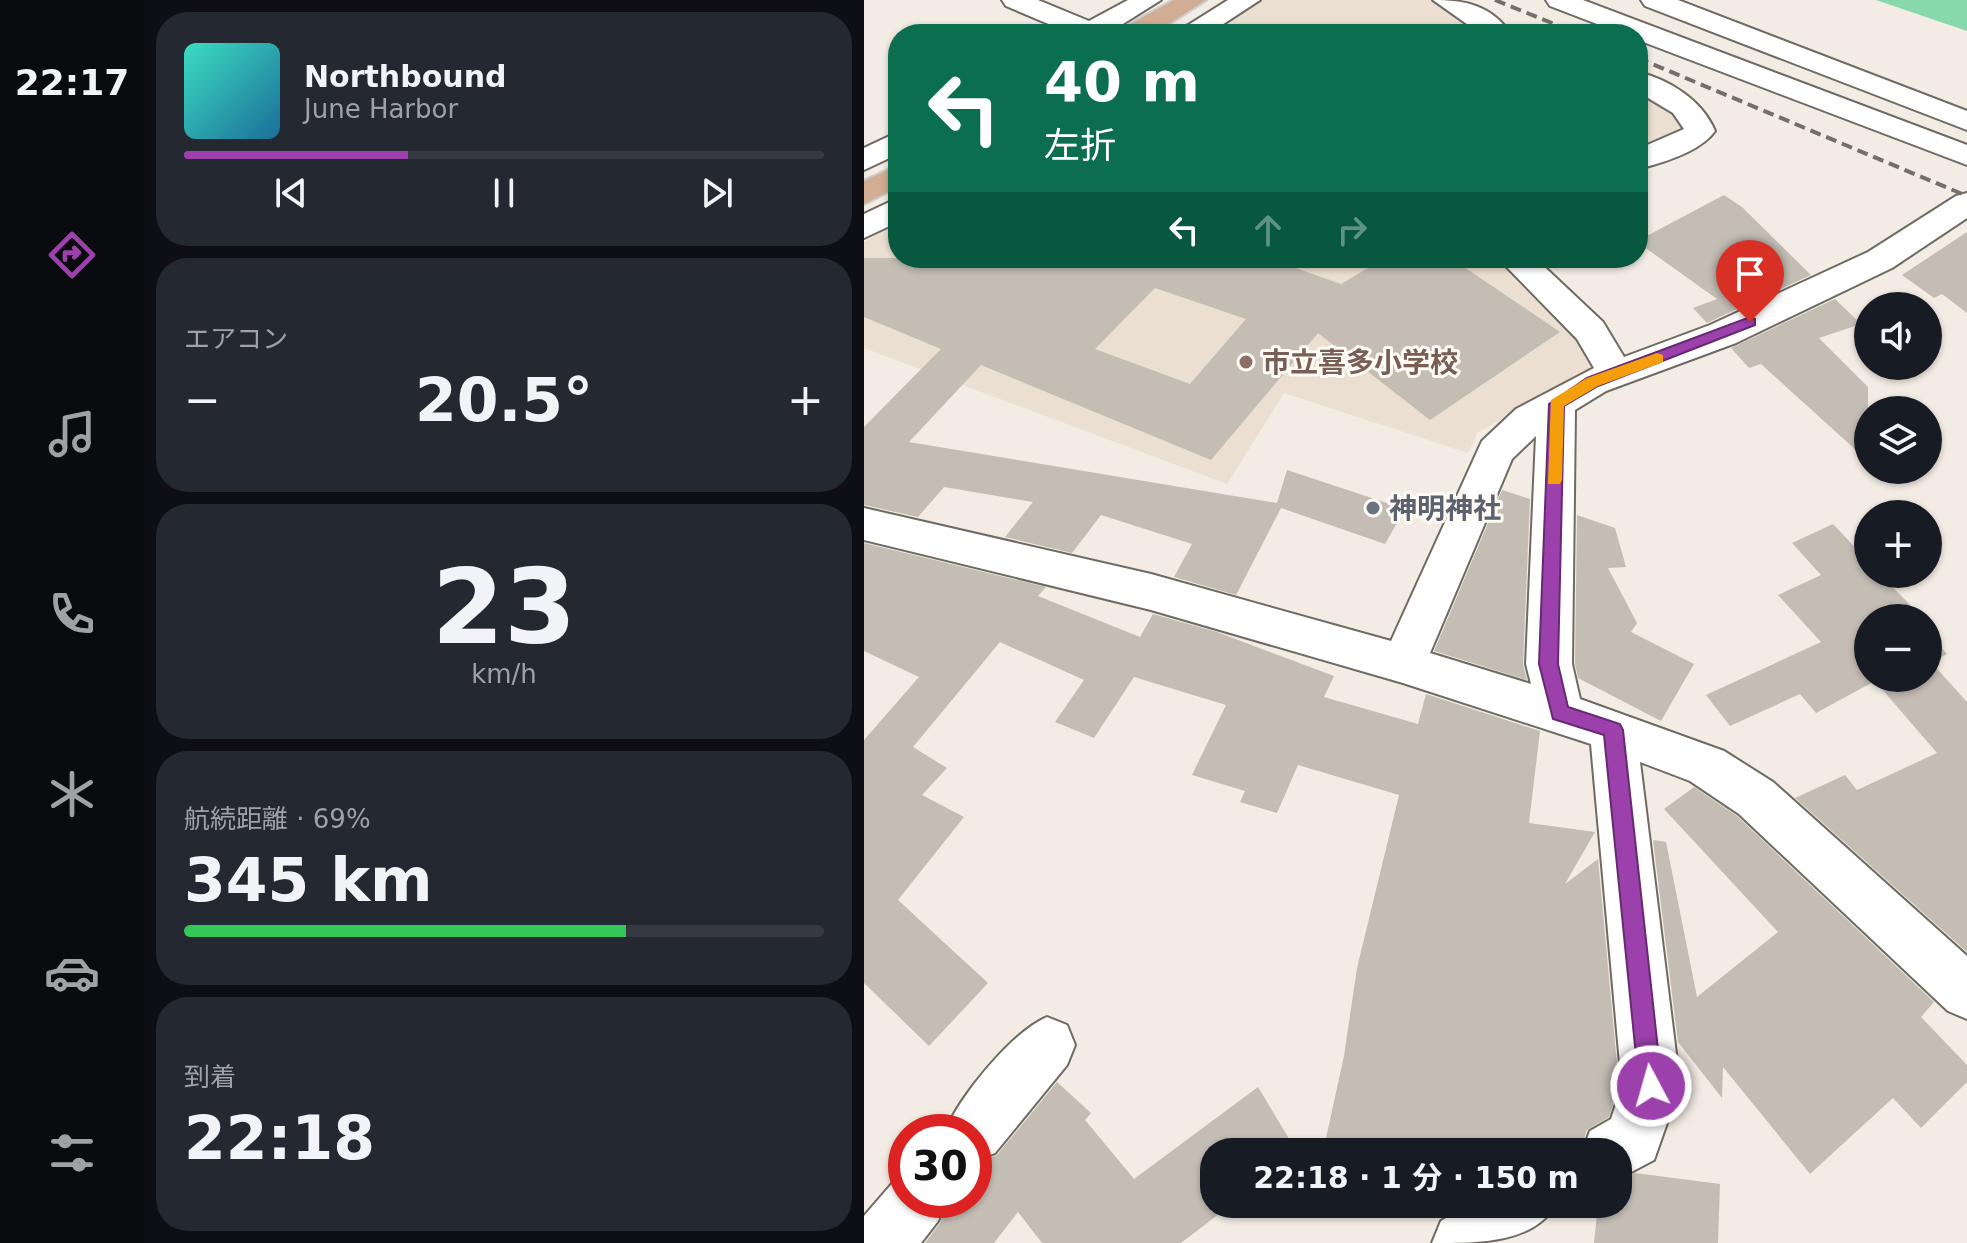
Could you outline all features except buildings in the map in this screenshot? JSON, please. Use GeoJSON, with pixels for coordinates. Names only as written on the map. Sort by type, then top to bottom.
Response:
{"type":"FeatureCollection","features":[{"type":"Feature","properties":{"kind":"main road"},"geometry":{"type":"LineString","coordinates":[[1151,24],[1193,0]]}},
{"type":"Feature","properties":{"kind":"main road"},"geometry":{"type":"LineString","coordinates":[[872,215],[888,190]]}},
{"type":"Feature","properties":{"kind":"street"},"geometry":{"type":"LineString","coordinates":[[1015,0],[1069,24]]}},
{"type":"Feature","properties":{"kind":"street"},"geometry":{"type":"LineString","coordinates":[[1105,24],[1148,0]]}},
{"type":"Feature","properties":{"kind":"street"},"geometry":{"type":"LineString","coordinates":[[1205,24],[1247,0]]}},
{"type":"Feature","properties":{"kind":"street"},"geometry":{"type":"LineString","coordinates":[[1446,0],[1470,11],[1485,24]]}},
{"type":"Feature","properties":{"kind":"street"},"geometry":{"type":"LineString","coordinates":[[1559,0],[1622,24]]}},
{"type":"Feature","properties":{"kind":"street"},"geometry":{"type":"LineString","coordinates":[[1622,0],[1842,98],[1877,121]]}},
{"type":"Feature","properties":{"kind":"street"},"geometry":{"type":"LineString","coordinates":[[1654,0],[1967,121]]}},
{"type":"Feature","properties":{"kind":"street"},"geometry":{"type":"LineString","coordinates":[[1648,34],[1967,156]]}},
{"type":"Feature","properties":{"kind":"street"},"geometry":{"type":"LineString","coordinates":[[1821,63],[1967,107]]}},
{"type":"Feature","properties":{"kind":"street"},"geometry":{"type":"LineString","coordinates":[[1648,86],[1680,104],[1698,122],[1700,131],[1690,139],[1648,156]]}},
{"type":"Feature","properties":{"kind":"street"},"geometry":{"type":"LineString","coordinates":[[864,161],[888,147]]}},
{"type":"Feature","properties":{"kind":"street"},"geometry":{"type":"LineString","coordinates":[[1403,664],[1496,451],[1530,419],[1593,382],[1723,334],[1880,260],[1963,209]]}},
{"type":"Feature","properties":{"kind":"street"},"geometry":{"type":"LineString","coordinates":[[1526,268],[1575,314],[1616,374]]}},
{"type":"Feature","properties":{"kind":"street"},"geometry":{"type":"LineString","coordinates":[[1556,404],[1549,664],[1560,713]]}},
{"type":"Feature","properties":{"kind":"street"},"geometry":{"type":"LineString","coordinates":[[864,524],[1151,592],[1403,664],[1613,730],[1707,766],[1756,798],[1967,992]]}},
{"type":"Feature","properties":{"kind":"street"},"geometry":{"type":"LineString","coordinates":[[1613,730],[1651,1086],[1632,1140]]}},
{"type":"Feature","properties":{"kind":"street"},"geometry":{"type":"LineString","coordinates":[[989,1114],[1047,1045]]}},
{"type":"Feature","properties":{"kind":"street"},"geometry":{"type":"LineString","coordinates":[[881,1243],[902,1218]]}},
{"type":"Feature","properties":{"kind":"street"},"geometry":{"type":"LineString","coordinates":[[1463,1243],[1503,1218]]}},
{"type":"Feature","properties":{"kind":"shaded area"},"geometry":{"type":"Polygon","coordinates":[[[1262,0],[1432,0],[1463,13],[1476,24],[1222,24],[1262,0]]]}},
{"type":"Feature","properties":{"kind":"shaded area"},"geometry":{"type":"Polygon","coordinates":[[[1648,92],[1673,106],[1691,129],[1648,148],[1648,92]]]}},
{"type":"Feature","properties":{"kind":"shaded area","name":"市立喜多小学校"},"geometry":{"type":"Polygon","coordinates":[[[888,229],[888,268],[1515,268],[1596,352],[1589,372],[1478,432],[1468,453],[1284,393],[1227,484],[864,348],[864,242],[888,229]]]}},
{"type":"Feature","properties":{"kind":"green space"},"geometry":{"type":"Polygon","coordinates":[[[1876,0],[1967,0],[1967,31],[1876,0]]]}},
{"type":"Feature","properties":{"kind":"railway"},"geometry":{"type":"LineString","coordinates":[[1495,0],[1554,24]]}},
{"type":"Feature","properties":{"kind":"railway"},"geometry":{"type":"LineString","coordinates":[[1648,62],[1967,196]]}},
{"type":"Feature","properties":{"kind":"slow traffic"},"geometry":{"type":"LineString","coordinates":[[1554,480],[1556,404],[1593,382],[1657,359]]}},
{"type":"Feature","properties":{"kind":"place","name":"市立喜多小学校"},"geometry":{"type":"Point","coordinates":[1246,362]}},
{"type":"Feature","properties":{"kind":"place","name":"神明神社"},"geometry":{"type":"Point","coordinates":[1373,508]}},
{"type":"Feature","properties":{"kind":"route"},"geometry":{"type":"LineString","coordinates":[[1651,1086],[1613,730],[1560,713],[1549,664],[1556,404],[1593,382],[1750,322]]}}]}
